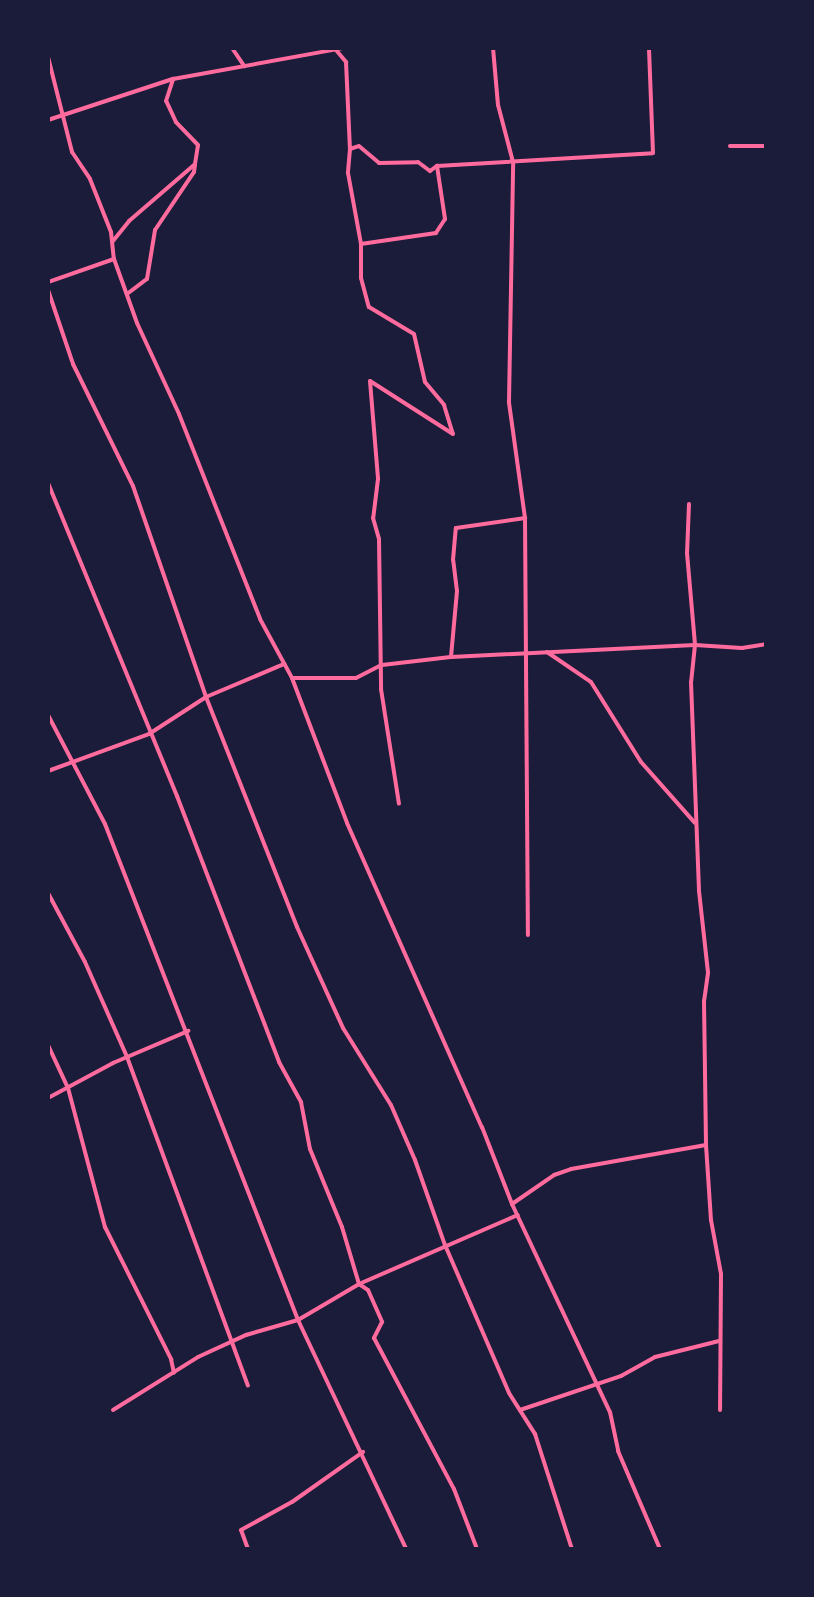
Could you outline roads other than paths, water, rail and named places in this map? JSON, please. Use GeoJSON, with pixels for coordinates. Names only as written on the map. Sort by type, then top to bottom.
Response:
{"type":"FeatureCollection","features":[{"type":"Feature","properties":{"kind":"street"},"geometry":{"type":"LineString","coordinates":[[232,48],[244,66]]}},
{"type":"Feature","properties":{"kind":"street"},"geometry":{"type":"LineString","coordinates":[[48,120],[173,79],[344,48]]}},
{"type":"Feature","properties":{"kind":"street"},"geometry":{"type":"LineString","coordinates":[[493,48],[498,105],[513,162],[508,402],[525,518],[528,935]]}},
{"type":"Feature","properties":{"kind":"street"},"geometry":{"type":"LineString","coordinates":[[350,148],[359,146],[379,163],[418,162],[430,171],[437,166],[653,153],[649,48]]}},
{"type":"Feature","properties":{"kind":"street"},"geometry":{"type":"LineString","coordinates":[[336,50],[346,62],[350,148],[348,173],[361,243],[361,278],[369,307],[414,334],[424,382],[444,405],[453,434],[370,381],[378,479],[373,518],[379,539],[381,689],[399,804]]}},
{"type":"Feature","properties":{"kind":"street"},"geometry":{"type":"LineString","coordinates":[[48,57],[72,152],[90,179],[127,294],[260,619],[292,678],[312,739],[347,823],[482,1127],[512,1204],[598,1384],[610,1412],[618,1451],[660,1549]]}},
{"type":"Feature","properties":{"kind":"street"},"geometry":{"type":"LineString","coordinates":[[127,294],[147,279],[155,230],[194,172],[198,145],[176,122],[165,101],[173,79]]}},
{"type":"Feature","properties":{"kind":"street"},"geometry":{"type":"LineString","coordinates":[[730,146],[766,146]]}},
{"type":"Feature","properties":{"kind":"street"},"geometry":{"type":"LineString","coordinates":[[112,242],[129,221],[195,164]]}},
{"type":"Feature","properties":{"kind":"street"},"geometry":{"type":"LineString","coordinates":[[361,243],[436,233],[445,219],[437,166]]}},
{"type":"Feature","properties":{"kind":"street"},"geometry":{"type":"LineString","coordinates":[[48,282],[114,259]]}},
{"type":"Feature","properties":{"kind":"street"},"geometry":{"type":"LineString","coordinates":[[48,290],[74,364],[133,486],[206,698],[297,927],[342,1028],[391,1105],[415,1160],[445,1245],[520,1410],[535,1434],[572,1549]]}},
{"type":"Feature","properties":{"kind":"street"},"geometry":{"type":"LineString","coordinates":[[48,483],[99,604],[148,734],[177,796],[279,1062],[301,1102],[310,1149],[342,1227],[359,1284],[368,1290],[382,1322],[374,1338],[454,1489],[477,1549]]}},
{"type":"Feature","properties":{"kind":"street"},"geometry":{"type":"LineString","coordinates":[[689,504],[687,553],[695,645],[691,682],[696,824],[708,974],[704,1002],[706,1145],[711,1220],[721,1274],[720,1410]]}},
{"type":"Feature","properties":{"kind":"street"},"geometry":{"type":"LineString","coordinates":[[451,657],[457,591],[453,560],[456,528],[525,518]]}},
{"type":"Feature","properties":{"kind":"street"},"geometry":{"type":"LineString","coordinates":[[292,678],[356,678],[382,665],[451,657],[526,656],[546,652],[695,645],[742,648],[766,644]]}},
{"type":"Feature","properties":{"kind":"street"},"geometry":{"type":"LineString","coordinates":[[546,652],[591,682],[641,762],[696,824]]}},
{"type":"Feature","properties":{"kind":"street"},"geometry":{"type":"LineString","coordinates":[[48,771],[148,734],[206,698],[284,664]]}},
{"type":"Feature","properties":{"kind":"street"},"geometry":{"type":"LineString","coordinates":[[48,715],[105,824],[188,1031],[298,1320],[363,1452],[406,1548]]}},
{"type":"Feature","properties":{"kind":"street"},"geometry":{"type":"LineString","coordinates":[[48,893],[85,962],[127,1057],[248,1385]]}},
{"type":"Feature","properties":{"kind":"street"},"geometry":{"type":"LineString","coordinates":[[48,1098],[113,1063],[188,1031]]}},
{"type":"Feature","properties":{"kind":"street"},"geometry":{"type":"LineString","coordinates":[[48,1045],[68,1088],[105,1227],[171,1359],[174,1373]]}},
{"type":"Feature","properties":{"kind":"street"},"geometry":{"type":"LineString","coordinates":[[512,1204],[554,1175],[571,1169],[706,1145]]}},
{"type":"Feature","properties":{"kind":"street"},"geometry":{"type":"LineString","coordinates":[[113,1410],[198,1357],[246,1335],[298,1320],[359,1284],[518,1215]]}},
{"type":"Feature","properties":{"kind":"street"},"geometry":{"type":"LineString","coordinates":[[520,1410],[598,1384],[655,1357],[719,1341]]}},
{"type":"Feature","properties":{"kind":"street"},"geometry":{"type":"LineString","coordinates":[[248,1549],[241,1530],[292,1502],[363,1452]]}}]}
